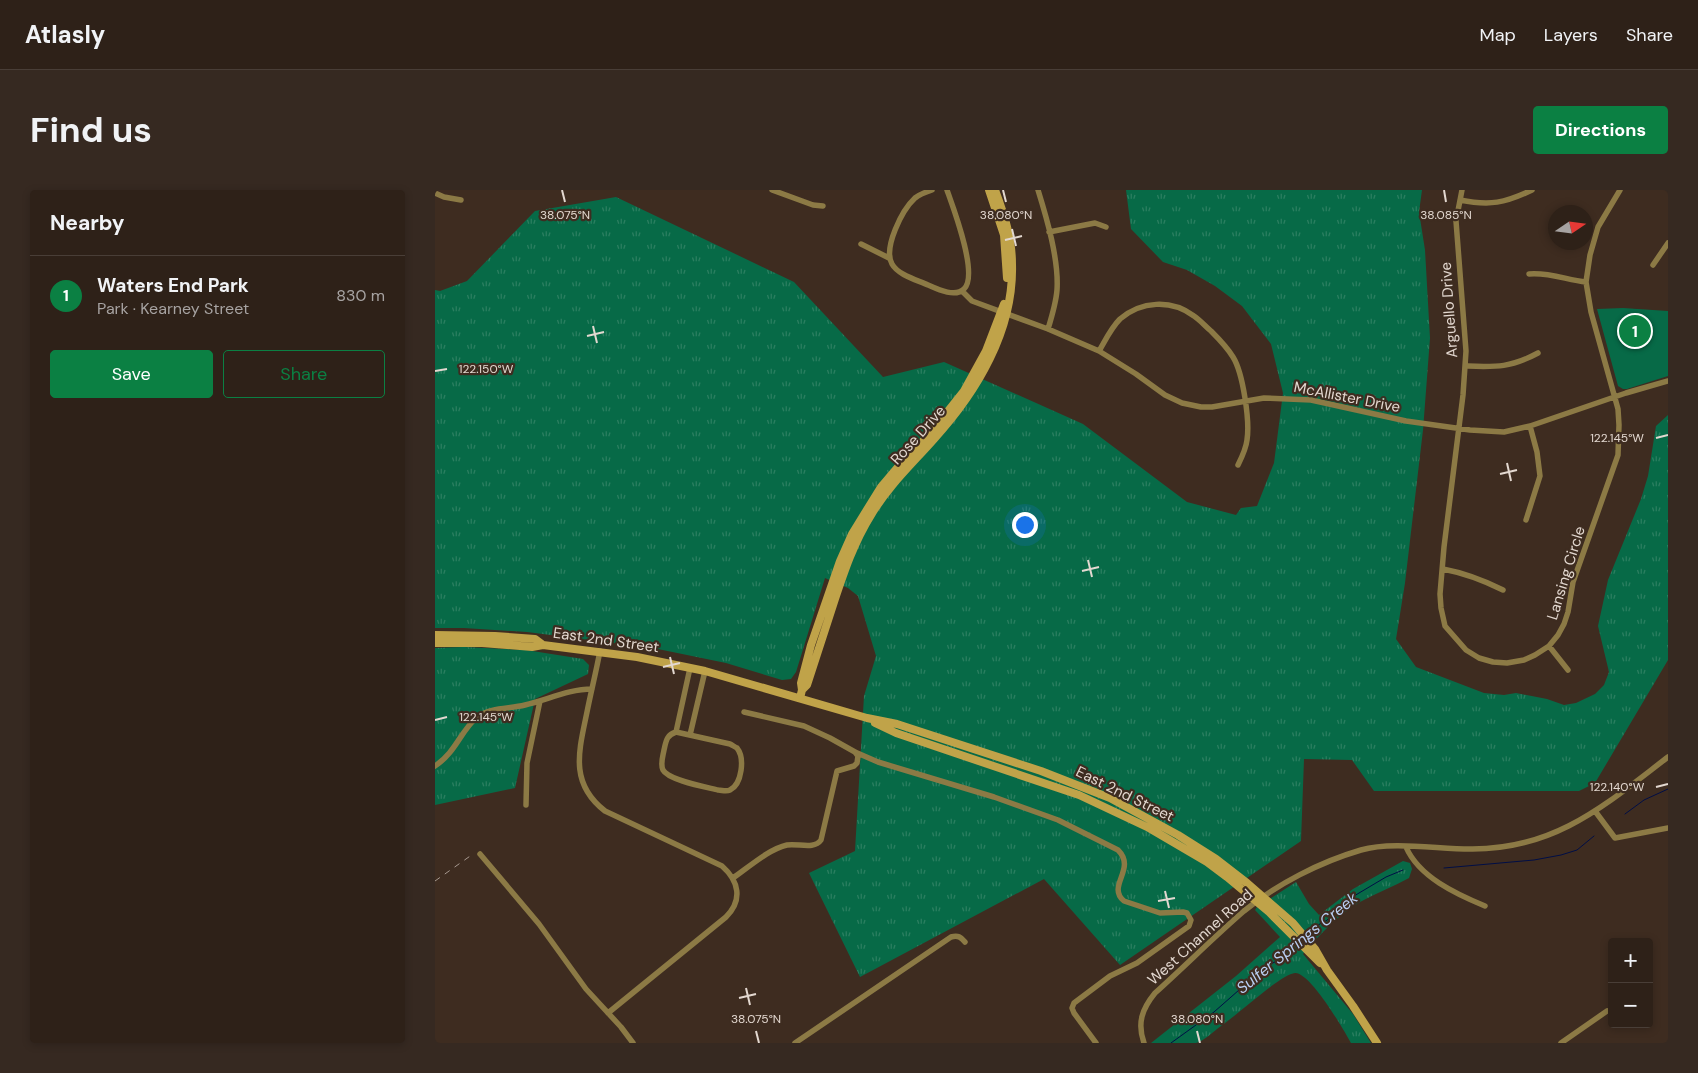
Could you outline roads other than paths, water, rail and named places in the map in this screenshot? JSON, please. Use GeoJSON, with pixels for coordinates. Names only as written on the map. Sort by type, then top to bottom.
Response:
{"type":"FeatureCollection","features":[{"type":"Feature","properties":{"kind":"main road","name":"Rose Drive"},"geometry":{"type":"LineString","coordinates":[[989,190],[1004,235],[1007,272],[1004,314]]}},
{"type":"Feature","properties":{"kind":"main road","name":"Rose Drive"},"geometry":{"type":"LineString","coordinates":[[801,694],[807,685],[846,565],[860,533],[887,491],[908,465],[933,440],[968,396],[992,354],[1012,284],[1013,264],[1009,232],[995,190]]}},
{"type":"Feature","properties":{"kind":"main road","name":"East 2nd Street"},"geometry":{"type":"LineString","coordinates":[[435,635],[535,639],[543,645]]}},
{"type":"Feature","properties":{"kind":"main road","name":"East 2nd Street"},"geometry":{"type":"LineString","coordinates":[[435,643],[481,643],[532,647],[543,645],[600,651],[705,671],[801,694],[867,718],[896,733],[1061,788],[1094,801],[1131,818],[1207,862],[1243,885],[1271,908],[1293,922],[1377,1043]]}},
{"type":"Feature","properties":{"kind":"main road","name":"East 2nd Street"},"geometry":{"type":"LineString","coordinates":[[1271,908],[1289,932],[1312,951]]}},
{"type":"Feature","properties":{"kind":"street"},"geometry":{"type":"LineString","coordinates":[[772,190],[813,205],[823,206]]}},
{"type":"Feature","properties":{"kind":"street"},"geometry":{"type":"LineString","coordinates":[[932,190],[914,199],[905,212],[889,248],[889,258],[893,266],[901,272],[936,289],[951,293],[963,291],[968,277],[965,246],[961,229],[947,190]]}},
{"type":"Feature","properties":{"kind":"street"},"geometry":{"type":"LineString","coordinates":[[1038,190],[1056,264],[1057,291],[1053,314],[1048,328]]}},
{"type":"Feature","properties":{"kind":"street","name":"Arguello Drive"},"geometry":{"type":"LineString","coordinates":[[1459,428],[1466,351],[1456,221],[1462,190]]}},
{"type":"Feature","properties":{"kind":"street"},"geometry":{"type":"LineString","coordinates":[[1460,200],[1489,204],[1505,202],[1532,190]]}},
{"type":"Feature","properties":{"kind":"street","name":"Lansing Circle"},"geometry":{"type":"LineString","coordinates":[[1459,428],[1439,594],[1445,626],[1466,650],[1479,658],[1507,664],[1524,660],[1549,646],[1564,624],[1573,582],[1618,455],[1619,425],[1615,397],[1591,312],[1586,282],[1597,227],[1620,190]]}},
{"type":"Feature","properties":{"kind":"street"},"geometry":{"type":"LineString","coordinates":[[435,193],[444,197],[461,200]]}},
{"type":"Feature","properties":{"kind":"street"},"geometry":{"type":"LineString","coordinates":[[1049,232],[1095,223],[1106,226]]}},
{"type":"Feature","properties":{"kind":"street"},"geometry":{"type":"LineString","coordinates":[[1653,265],[1668,243]]}},
{"type":"Feature","properties":{"kind":"street"},"geometry":{"type":"LineString","coordinates":[[861,244],[889,258]]}},
{"type":"Feature","properties":{"kind":"street"},"geometry":{"type":"LineString","coordinates":[[1529,274],[1541,273],[1571,281],[1586,282]]}},
{"type":"Feature","properties":{"kind":"street","name":"McAllister Drive"},"geometry":{"type":"LineString","coordinates":[[963,291],[972,301],[1004,314],[1048,328],[1099,351],[1165,395],[1182,403],[1201,407],[1277,397],[1311,400],[1406,421],[1504,432],[1530,426],[1668,381]]}},
{"type":"Feature","properties":{"kind":"street"},"geometry":{"type":"LineString","coordinates":[[1099,351],[1114,326],[1133,310],[1144,306],[1171,305],[1195,316],[1225,345],[1239,371],[1247,422],[1247,440],[1238,465]]}},
{"type":"Feature","properties":{"kind":"street"},"geometry":{"type":"LineString","coordinates":[[1465,366],[1504,366],[1522,362],[1538,353]]}},
{"type":"Feature","properties":{"kind":"street"},"geometry":{"type":"LineString","coordinates":[[1526,520],[1540,476],[1537,452],[1530,426]]}},
{"type":"Feature","properties":{"kind":"street"},"geometry":{"type":"LineString","coordinates":[[1443,569],[1487,581],[1503,590]]}},
{"type":"Feature","properties":{"kind":"street"},"geometry":{"type":"LineString","coordinates":[[1549,646],[1568,670]]}},
{"type":"Feature","properties":{"kind":"street"},"geometry":{"type":"LineString","coordinates":[[600,651],[578,756],[581,777],[589,796],[605,811],[722,866],[733,878],[737,892],[737,899],[731,912],[608,1013]]}},
{"type":"Feature","properties":{"kind":"street"},"geometry":{"type":"LineString","coordinates":[[676,732],[690,668]]}},
{"type":"Feature","properties":{"kind":"street"},"geometry":{"type":"LineString","coordinates":[[690,735],[705,671]]}},
{"type":"Feature","properties":{"kind":"street"},"geometry":{"type":"LineString","coordinates":[[435,766],[451,753],[471,724],[479,716],[488,712],[540,701],[582,689],[592,690]]}},
{"type":"Feature","properties":{"kind":"street"},"geometry":{"type":"LineString","coordinates":[[526,805],[527,763],[540,701]]}},
{"type":"Feature","properties":{"kind":"street"},"geometry":{"type":"LineString","coordinates":[[745,712],[804,726],[855,752],[908,772],[994,797],[1058,820],[1119,850],[1126,865],[1118,890],[1120,898],[1124,902],[1152,911],[1167,913],[1183,912],[1190,916],[1189,926],[1137,963],[1109,976],[1074,1003],[1073,1013],[1096,1043]]}},
{"type":"Feature","properties":{"kind":"street"},"geometry":{"type":"LineString","coordinates":[[676,732],[690,735],[736,747],[741,760],[741,768],[735,786],[731,790],[718,790],[672,777],[663,772],[661,762],[667,739],[671,733],[676,732]]}},
{"type":"Feature","properties":{"kind":"street"},"geometry":{"type":"LineString","coordinates":[[733,878],[783,846],[819,843],[837,771],[857,764],[858,756],[855,752]]}},
{"type":"Feature","properties":{"kind":"street","name":"West Channel Road"},"geometry":{"type":"LineString","coordinates":[[1144,1043],[1140,1022],[1141,1017],[1148,1002],[1155,993],[1248,908],[1273,890],[1293,879],[1351,853],[1373,847],[1469,849],[1504,847],[1530,841],[1558,831],[1595,811],[1668,757]]}},
{"type":"Feature","properties":{"kind":"street"},"geometry":{"type":"LineString","coordinates":[[1595,811],[1615,838],[1668,828]]}},
{"type":"Feature","properties":{"kind":"street"},"geometry":{"type":"LineString","coordinates":[[1406,847],[1410,856],[1421,870],[1450,889],[1485,906]]}},
{"type":"Feature","properties":{"kind":"street"},"geometry":{"type":"LineString","coordinates":[[480,854],[539,924],[586,989],[633,1043]]}},
{"type":"Feature","properties":{"kind":"street"},"geometry":{"type":"LineString","coordinates":[[795,1043],[951,937],[956,935],[965,942]]}},
{"type":"Feature","properties":{"kind":"street"},"geometry":{"type":"LineString","coordinates":[[1561,1043],[1607,1011]]}},
{"type":"Feature","properties":{"kind":"waterway","name":"Sulfer Springs Creek"},"geometry":{"type":"LineString","coordinates":[[1625,814],[1644,800],[1668,789]]}},
{"type":"Feature","properties":{"kind":"waterway","name":"Sulfer Springs Creek"},"geometry":{"type":"LineString","coordinates":[[1444,868],[1534,860],[1561,855],[1577,850],[1594,836]]}},
{"type":"Feature","properties":{"kind":"waterway","name":"Sulfer Springs Creek"},"geometry":{"type":"LineString","coordinates":[[1307,934],[1326,921],[1354,896],[1386,877],[1403,870]]}},
{"type":"Feature","properties":{"kind":"waterway","name":"Sulfer Springs Creek"},"geometry":{"type":"LineString","coordinates":[[1171,1043],[1214,1012],[1260,969],[1277,961],[1297,943]]}},
{"type":"Feature","properties":{"kind":"railway"},"geometry":{"type":"LineString","coordinates":[[435,881],[473,854]]}},
{"type":"Feature","properties":{"kind":"place","name":"Waters End Park"},"geometry":{"type":"Point","coordinates":[1635,331]}}]}
